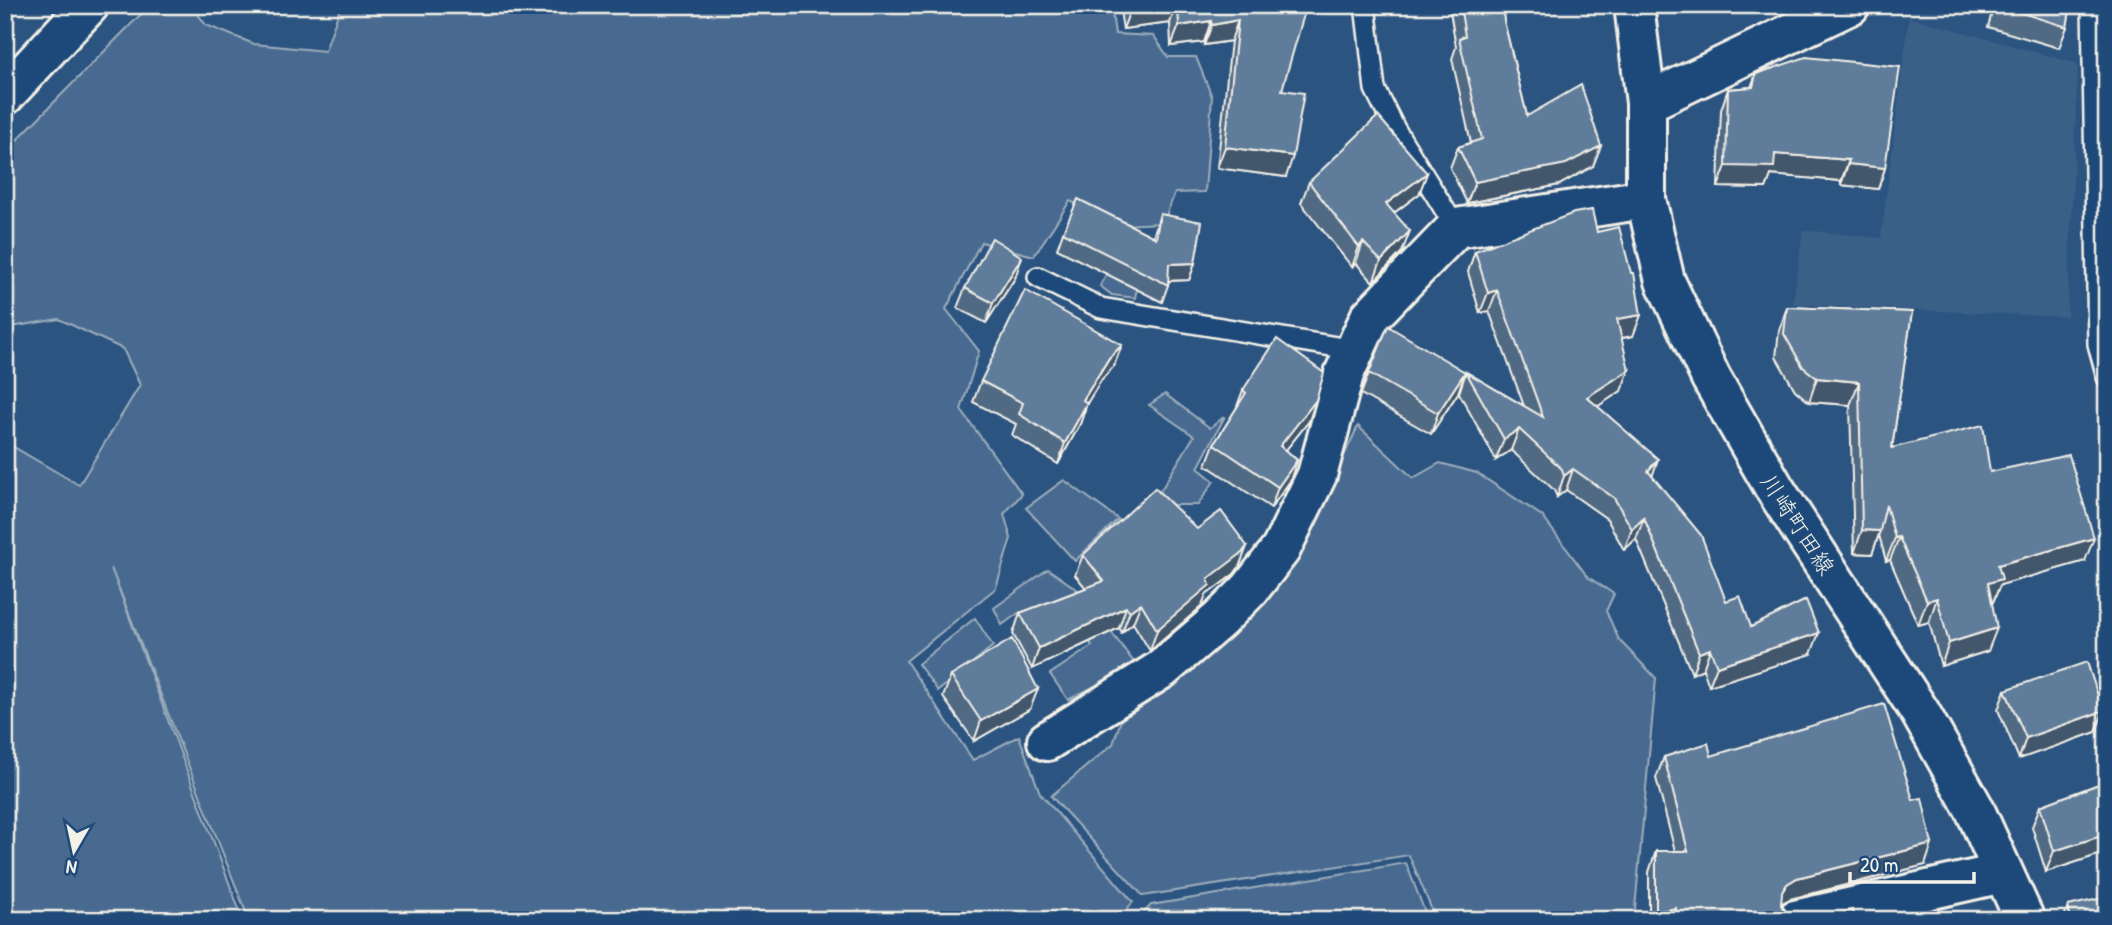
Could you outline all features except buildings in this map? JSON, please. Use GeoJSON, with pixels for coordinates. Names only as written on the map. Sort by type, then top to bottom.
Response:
{"type":"FeatureCollection","features":[{"type":"Feature","properties":{"kind":"main road"},"geometry":{"type":"LineString","coordinates":[[5,95],[89,5]]}},
{"type":"Feature","properties":{"kind":"main road","name":"川崎町田線"},"geometry":{"type":"LineString","coordinates":[[1634,5],[1646,103],[1646,199],[1665,281],[1711,378],[1775,489],[1920,712],[1974,808],[2025,920]]}},
{"type":"Feature","properties":{"kind":"main road"},"geometry":{"type":"LineString","coordinates":[[1646,103],[1850,5]]}},
{"type":"Feature","properties":{"kind":"main road"},"geometry":{"type":"LineString","coordinates":[[1047,741],[1162,669],[1250,589],[1281,549],[1317,474],[1344,374],[1370,317],[1456,228],[1646,199]]}},
{"type":"Feature","properties":{"kind":"main road"},"geometry":{"type":"LineString","coordinates":[[1795,920],[2003,873]]}},
{"type":"Feature","properties":{"kind":"lane"},"geometry":{"type":"LineString","coordinates":[[1365,5],[1375,89],[1395,129],[1456,228]]}},
{"type":"Feature","properties":{"kind":"lane"},"geometry":{"type":"LineString","coordinates":[[2092,5],[2098,344],[2107,377]]}},
{"type":"Feature","properties":{"kind":"lane"},"geometry":{"type":"LineString","coordinates":[[1038,277],[1101,308],[1355,350]]}},
{"type":"Feature","properties":{"kind":"shaded area"},"geometry":{"type":"Polygon","coordinates":[[[150,5],[191,5],[206,25],[254,44],[325,51],[341,5],[1111,5],[1115,34],[1154,36],[1168,57],[1196,57],[1212,97],[1205,192],[1175,193],[1163,223],[1120,225],[1070,201],[1034,256],[981,242],[946,309],[979,351],[961,410],[1022,494],[1004,514],[1011,538],[996,588],[906,661],[973,760],[1019,736],[1040,793],[1133,902],[1118,920],[249,920],[111,568],[243,920],[5,920],[5,442],[79,485],[140,385],[123,349],[59,319],[5,328],[5,152],[150,5]]]}},
{"type":"Feature","properties":{"kind":"shaded area"},"geometry":{"type":"Polygon","coordinates":[[[1909,17],[2078,64],[2067,317],[1793,304],[1803,230],[1881,238],[1909,17]]]}},
{"type":"Feature","properties":{"kind":"shaded area"},"geometry":{"type":"Polygon","coordinates":[[[1126,236],[1147,240],[1135,298],[1112,295],[1100,286],[1126,236]]]}},
{"type":"Feature","properties":{"kind":"shaded area"},"geometry":{"type":"Polygon","coordinates":[[[1165,394],[1210,428],[1225,416],[1198,468],[1214,481],[1198,505],[1173,505],[1156,498],[1194,436],[1149,405],[1165,394]]]}},
{"type":"Feature","properties":{"kind":"shaded area"},"geometry":{"type":"Polygon","coordinates":[[[1358,426],[1413,478],[1440,463],[1477,473],[1542,516],[1588,577],[1614,594],[1606,611],[1619,640],[1656,678],[1634,920],[1436,920],[1409,855],[1143,896],[1051,796],[1113,744],[1123,714],[1300,550],[1358,426]]]}},
{"type":"Feature","properties":{"kind":"shaded area"},"geometry":{"type":"Polygon","coordinates":[[[1064,480],[1118,519],[1075,561],[1026,508],[1064,480]]]}},
{"type":"Feature","properties":{"kind":"shaded area"},"geometry":{"type":"Polygon","coordinates":[[[1048,569],[1078,590],[1042,615],[1020,612],[1002,625],[994,608],[1048,569]]]}},
{"type":"Feature","properties":{"kind":"shaded area"},"geometry":{"type":"Polygon","coordinates":[[[1084,596],[1136,665],[1068,700],[1050,674],[1092,646],[1072,606],[1084,596]]]}},
{"type":"Feature","properties":{"kind":"shaded area"},"geometry":{"type":"Polygon","coordinates":[[[975,618],[993,646],[938,691],[918,664],[975,618]]]}},
{"type":"Feature","properties":{"kind":"shaded area"},"geometry":{"type":"Polygon","coordinates":[[[1406,863],[1428,920],[1137,920],[1151,905],[1406,863]]]}}]}
